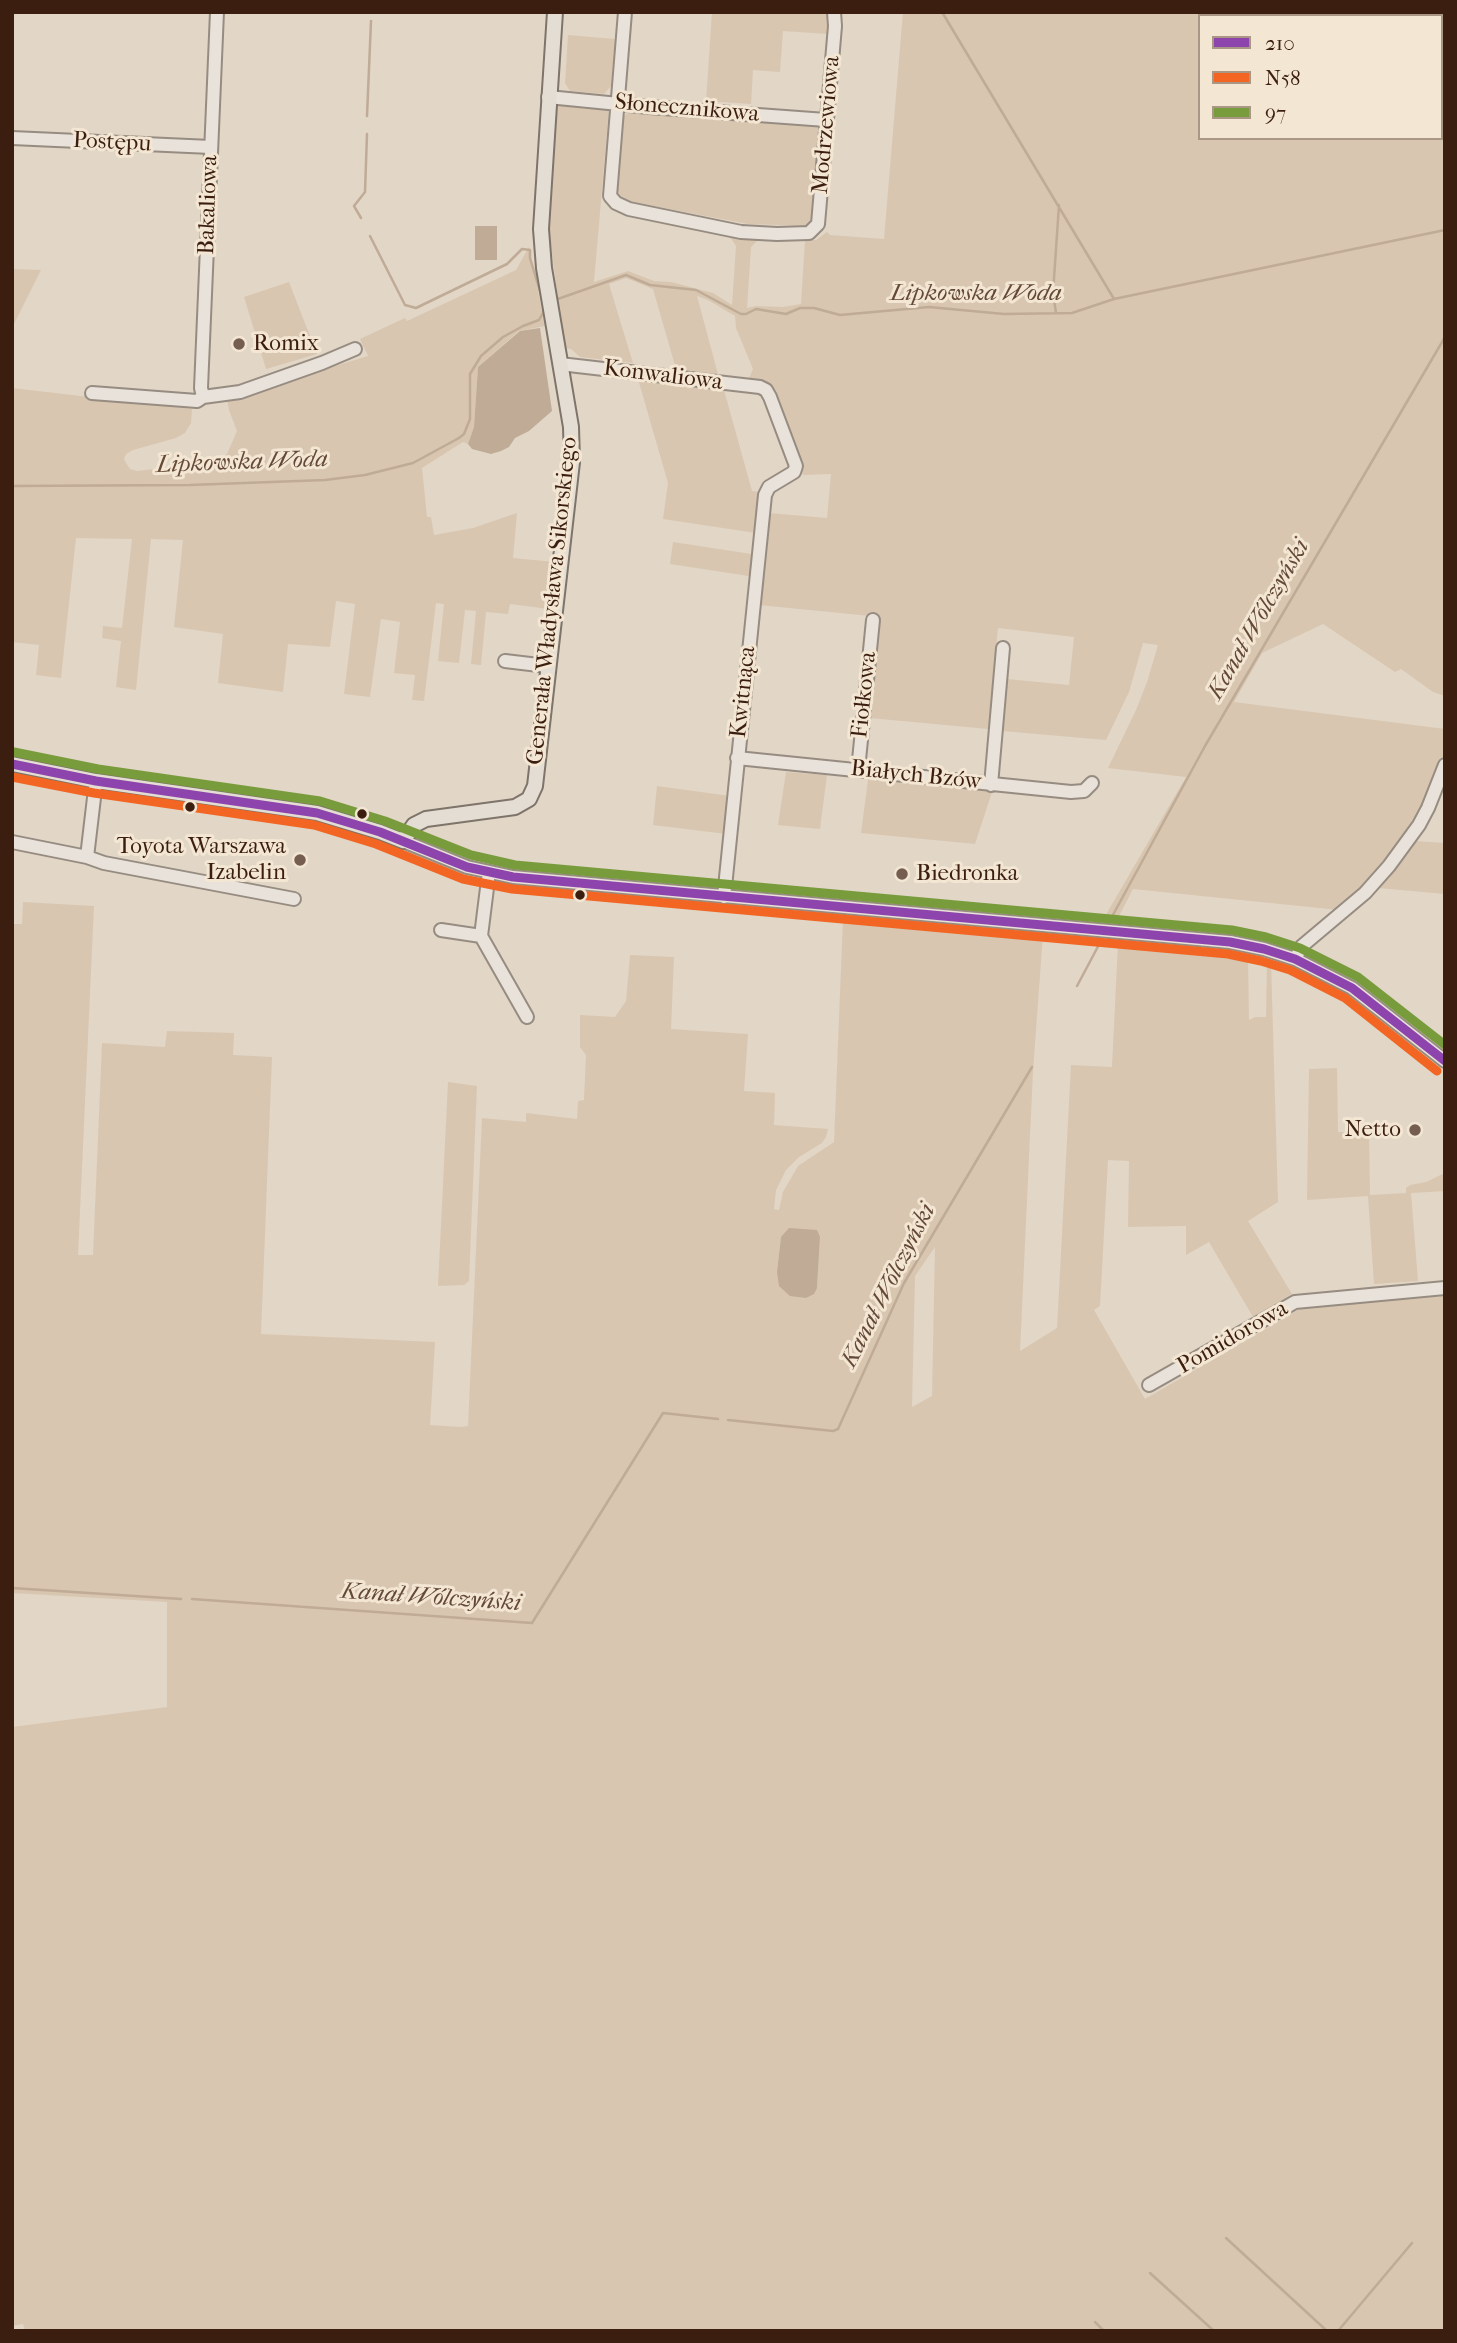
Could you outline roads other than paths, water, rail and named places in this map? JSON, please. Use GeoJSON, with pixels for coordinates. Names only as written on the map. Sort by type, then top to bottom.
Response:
{"type":"FeatureCollection","features":[{"type":"Feature","properties":{"kind":"main road","name":"Generała Władysława Sikorskiego"},"geometry":{"type":"LineString","coordinates":[[403,841],[414,825],[427,818],[515,807],[526,803],[535,786],[572,462],[571,427],[544,268],[541,229],[555,12]]}},
{"type":"Feature","properties":{"kind":"main road"},"geometry":{"type":"LineString","coordinates":[[12,764],[96,781],[317,813],[403,841]]}},
{"type":"Feature","properties":{"kind":"street","name":"Bakaliowa"},"geometry":{"type":"LineString","coordinates":[[203,397],[201,388],[217,12]]}},
{"type":"Feature","properties":{"kind":"street"},"geometry":{"type":"LineString","coordinates":[[617,103],[625,12]]}},
{"type":"Feature","properties":{"kind":"street","name":"Modrzewiowa"},"geometry":{"type":"LineString","coordinates":[[617,103],[610,195],[616,203],[629,209],[741,232],[809,233],[815,229],[819,219],[834,12]]}},
{"type":"Feature","properties":{"kind":"street","name":"Słonecznikowa"},"geometry":{"type":"LineString","coordinates":[[548,97],[826,120]]}},
{"type":"Feature","properties":{"kind":"street","name":"Postępu"},"geometry":{"type":"LineString","coordinates":[[12,138],[211,147]]}},
{"type":"Feature","properties":{"kind":"street"},"geometry":{"type":"LineString","coordinates":[[92,393],[197,401],[203,397],[240,392],[355,349]]}},
{"type":"Feature","properties":{"kind":"street","name":"Konwaliowa"},"geometry":{"type":"LineString","coordinates":[[560,364],[766,390],[796,466],[787,478],[769,487]]}},
{"type":"Feature","properties":{"kind":"street","name":"Kwitnąca"},"geometry":{"type":"LineString","coordinates":[[724,897],[765,495],[769,487]]}},
{"type":"Feature","properties":{"kind":"street","name":"Fiołkowa"},"geometry":{"type":"LineString","coordinates":[[858,770],[873,620]]}},
{"type":"Feature","properties":{"kind":"street"},"geometry":{"type":"LineString","coordinates":[[991,785],[1003,648]]}},
{"type":"Feature","properties":{"kind":"street"},"geometry":{"type":"LineString","coordinates":[[505,661],[547,666]]}},
{"type":"Feature","properties":{"kind":"street","name":"Białych Bzów"},"geometry":{"type":"LineString","coordinates":[[737,758],[1071,792],[1084,791],[1092,783]]}},
{"type":"Feature","properties":{"kind":"street"},"geometry":{"type":"LineString","coordinates":[[1295,958],[1302,946],[1365,893],[1389,866],[1419,825],[1445,765]]}},
{"type":"Feature","properties":{"kind":"street"},"geometry":{"type":"LineString","coordinates":[[87,857],[96,781]]}},
{"type":"Feature","properties":{"kind":"street"},"geometry":{"type":"LineString","coordinates":[[403,841],[467,867],[526,878],[1230,942],[1264,949],[1295,958],[1352,988],[1445,1061]]}},
{"type":"Feature","properties":{"kind":"street"},"geometry":{"type":"LineString","coordinates":[[12,842],[104,863],[294,899]]}},
{"type":"Feature","properties":{"kind":"street"},"geometry":{"type":"LineString","coordinates":[[489,872],[481,936],[527,1017]]}},
{"type":"Feature","properties":{"kind":"street"},"geometry":{"type":"LineString","coordinates":[[441,930],[481,936]]}},
{"type":"Feature","properties":{"kind":"street","name":"Pomidorowa"},"geometry":{"type":"LineString","coordinates":[[1149,1385],[1295,1302],[1445,1288]]}},
{"type":"Feature","properties":{"kind":"waterway"},"geometry":{"type":"LineString","coordinates":[[942,12],[1114,299]]}},
{"type":"Feature","properties":{"kind":"waterway"},"geometry":{"type":"LineString","coordinates":[[367,116],[371,21]]}},
{"type":"Feature","properties":{"kind":"waterway"},"geometry":{"type":"LineString","coordinates":[[361,218],[354,206],[365,192],[367,134]]}},
{"type":"Feature","properties":{"kind":"waterway"},"geometry":{"type":"LineString","coordinates":[[1056,313],[1053,293],[1059,205]]}},
{"type":"Feature","properties":{"kind":"waterway","name":"Lipkowska Woda"},"geometry":{"type":"LineString","coordinates":[[555,300],[626,275],[650,285],[696,290],[741,314],[756,309],[786,314],[800,308],[814,308],[840,315],[929,307],[1004,314],[1072,313],[1114,299],[1445,230]]}},
{"type":"Feature","properties":{"kind":"waterway","name":"Lipkowska Woda"},"geometry":{"type":"LineString","coordinates":[[12,486],[190,485],[325,480],[365,475],[413,463],[459,438],[464,434],[470,419],[470,374],[481,356],[503,337],[539,320],[543,313],[544,305],[530,250],[522,249],[507,264],[416,308],[405,305],[370,236]]}},
{"type":"Feature","properties":{"kind":"waterway","name":"Kanał Wólczyński"},"geometry":{"type":"LineString","coordinates":[[1108,924],[1205,746],[1445,337]]}},
{"type":"Feature","properties":{"kind":"waterway","name":"Kanał Wólczyński"},"geometry":{"type":"LineString","coordinates":[[1077,986],[1102,939]]}},
{"type":"Feature","properties":{"kind":"waterway","name":"Kanał Wólczyński"},"geometry":{"type":"LineString","coordinates":[[728,1420],[833,1431],[838,1429],[904,1283],[1032,1067]]}},
{"type":"Feature","properties":{"kind":"waterway","name":"Kanał Wólczyński"},"geometry":{"type":"LineString","coordinates":[[192,1599],[532,1623],[663,1413],[718,1419]]}},
{"type":"Feature","properties":{"kind":"waterway","name":"Kanał Wólczyński"},"geometry":{"type":"LineString","coordinates":[[12,1588],[181,1599]]}},
{"type":"Feature","properties":{"kind":"waterway"},"geometry":{"type":"LineString","coordinates":[[1226,2238],[1327,2331]]}},
{"type":"Feature","properties":{"kind":"waterway"},"geometry":{"type":"LineString","coordinates":[[1338,2331],[1412,2243]]}},
{"type":"Feature","properties":{"kind":"waterway"},"geometry":{"type":"LineString","coordinates":[[1150,2273],[1214,2331]]}},
{"type":"Feature","properties":{"kind":"waterway"},"geometry":{"type":"LineString","coordinates":[[1095,2322],[1104,2331]]}},
{"type":"Feature","properties":{"kind":"place","name":"Romix"},"geometry":{"type":"Point","coordinates":[239,344]}},
{"type":"Feature","properties":{"kind":"place","name":"Toyota Warszawa Izabelin"},"geometry":{"type":"Point","coordinates":[300,860]}},
{"type":"Feature","properties":{"kind":"place","name":"Biedronka"},"geometry":{"type":"Point","coordinates":[902,874]}},
{"type":"Feature","properties":{"kind":"place","name":"Netto"},"geometry":{"type":"Point","coordinates":[1415,1130]}}]}
